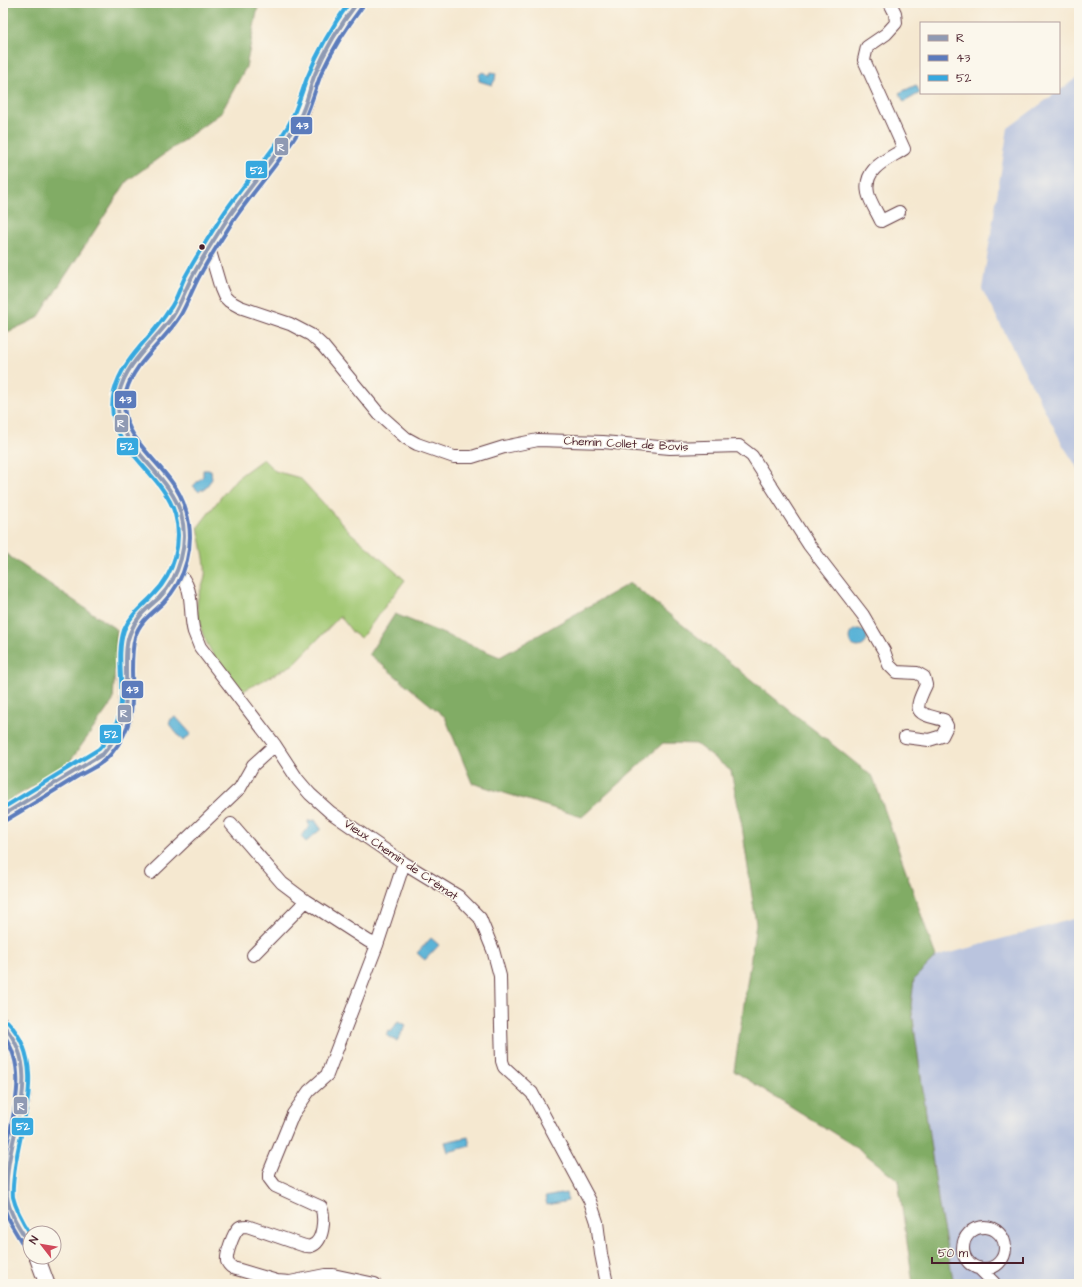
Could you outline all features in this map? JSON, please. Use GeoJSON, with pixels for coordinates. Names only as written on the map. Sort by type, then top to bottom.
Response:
{"type":"FeatureCollection","features":[{"type":"Feature","properties":{"kind":"street"},"geometry":{"type":"LineString","coordinates":[[3,816],[91,763],[103,754],[118,734],[126,711],[126,651],[130,634],[134,624],[142,613],[169,588],[177,572],[183,549],[183,525],[174,495],[164,481],[134,449],[126,437],[118,410],[119,395],[123,380],[133,364],[156,338],[175,312],[209,248],[230,216],[280,151],[302,113],[313,81],[331,40],[357,3]]}},
{"type":"Feature","properties":{"kind":"street"},"geometry":{"type":"LineString","coordinates":[[890,3],[895,13],[896,23],[886,34],[867,47],[864,60],[904,149],[873,168],[868,176],[868,193],[882,221],[899,212]]}},
{"type":"Feature","properties":{"kind":"street","name":"Chemin Collet de Bovis"},"geometry":{"type":"LineString","coordinates":[[209,248],[221,289],[224,296],[229,301],[240,307],[290,324],[311,336],[323,346],[379,414],[406,438],[417,444],[454,457],[472,457],[504,447],[538,440],[602,442],[670,448],[739,446],[752,456],[809,545],[863,615],[884,651],[889,665],[896,672],[916,673],[924,677],[926,685],[918,703],[920,711],[925,716],[944,720],[947,726],[942,736],[929,740],[905,737]]}},
{"type":"Feature","properties":{"kind":"street","name":"Vieux Chemin de Crémat"},"geometry":{"type":"LineString","coordinates":[[177,572],[182,576],[191,595],[194,631],[200,647],[275,745],[298,780],[310,794],[330,812],[404,864],[458,896],[480,918],[493,950],[500,976],[502,1061],[504,1067],[532,1093],[590,1201],[597,1222],[600,1254],[607,1284]]}},
{"type":"Feature","properties":{"kind":"street"},"geometry":{"type":"LineString","coordinates":[[151,872],[240,788],[253,765],[275,745]]}},
{"type":"Feature","properties":{"kind":"street"},"geometry":{"type":"LineString","coordinates":[[231,824],[276,877],[306,901],[368,941],[378,945]]}},
{"type":"Feature","properties":{"kind":"street"},"geometry":{"type":"LineString","coordinates":[[375,1284],[333,1275],[325,1275],[290,1282],[277,1281],[233,1268],[229,1265],[227,1254],[235,1234],[241,1226],[247,1226],[302,1245],[310,1246],[318,1242],[324,1215],[322,1207],[275,1186],[269,1178],[269,1173],[292,1114],[309,1090],[327,1076],[378,945],[404,864]]}},
{"type":"Feature","properties":{"kind":"street"},"geometry":{"type":"LineString","coordinates":[[253,956],[306,901]]}},
{"type":"Feature","properties":{"kind":"street"},"geometry":{"type":"LineString","coordinates":[[3,1025],[15,1041],[22,1066],[24,1091],[20,1119],[10,1158],[7,1185],[8,1202],[22,1231]]}},
{"type":"Feature","properties":{"kind":"street"},"geometry":{"type":"LineString","coordinates":[[979,1268],[985,1269],[996,1265],[1004,1255],[1004,1242],[1002,1236],[992,1228],[979,1227],[974,1229],[969,1233],[963,1245],[965,1257],[968,1262],[979,1268],[995,1284]]}},
{"type":"Feature","properties":{"kind":"street"},"geometry":{"type":"LineString","coordinates":[[40,1265],[47,1284]]}},
{"type":"Feature","properties":{"kind":"street"},"geometry":{"type":"LineString","coordinates":[[995,1284],[996,1265]]}},
{"type":"Feature","properties":{"kind":"shaded area"},"geometry":{"type":"Polygon","coordinates":[[[1079,76],[1079,470],[1064,447],[982,289],[1008,128],[1055,94],[1060,94],[1060,90],[1079,76]]]}},
{"type":"Feature","properties":{"kind":"shaded area"},"geometry":{"type":"Polygon","coordinates":[[[1073,919],[1079,920],[1079,1284],[954,1284],[939,1207],[911,1005],[914,979],[936,957],[1073,919]]]}},
{"type":"Feature","properties":{"kind":"green space"},"geometry":{"type":"Polygon","coordinates":[[[3,3],[261,3],[258,7],[246,67],[221,113],[127,181],[38,318],[3,334],[3,3]]]}},
{"type":"Feature","properties":{"kind":"green space"},"geometry":{"type":"Polygon","coordinates":[[[263,459],[275,471],[300,478],[351,533],[405,580],[361,638],[353,633],[340,616],[294,664],[241,692],[218,662],[201,630],[197,605],[205,571],[198,527],[237,478],[263,459]]]}},
{"type":"Feature","properties":{"kind":"green space"},"geometry":{"type":"Polygon","coordinates":[[[3,552],[117,630],[113,701],[66,767],[3,804],[3,552]]]}},
{"type":"Feature","properties":{"kind":"green space"},"geometry":{"type":"Polygon","coordinates":[[[630,583],[873,777],[936,957],[914,979],[911,1005],[939,1207],[954,1284],[913,1284],[898,1180],[859,1149],[734,1071],[756,924],[742,826],[731,771],[696,744],[663,743],[582,817],[472,783],[445,717],[369,654],[395,614],[500,657],[630,583]]]}},
{"type":"Feature","properties":{"kind":"water"},"geometry":{"type":"Polygon","coordinates":[[[482,72],[489,76],[491,72],[496,73],[495,80],[492,85],[479,81],[479,75],[482,72]]]}},
{"type":"Feature","properties":{"kind":"water"},"geometry":{"type":"Polygon","coordinates":[[[916,85],[920,93],[904,102],[899,93],[916,85]]]}},
{"type":"Feature","properties":{"kind":"water"},"geometry":{"type":"Polygon","coordinates":[[[203,470],[211,470],[212,479],[203,491],[202,489],[199,492],[193,486],[203,476],[203,470]]]}},
{"type":"Feature","properties":{"kind":"water"},"geometry":{"type":"Polygon","coordinates":[[[854,629],[862,629],[867,634],[865,645],[862,647],[854,647],[849,642],[849,634],[854,629]]]}},
{"type":"Feature","properties":{"kind":"water"},"geometry":{"type":"Polygon","coordinates":[[[176,717],[191,734],[183,741],[169,724],[171,719],[176,717]]]}},
{"type":"Feature","properties":{"kind":"water"},"geometry":{"type":"Polygon","coordinates":[[[315,820],[321,829],[306,842],[301,837],[309,827],[308,821],[315,820]]]}},
{"type":"Feature","properties":{"kind":"water"},"geometry":{"type":"Polygon","coordinates":[[[431,938],[439,945],[425,960],[417,953],[431,938]]]}},
{"type":"Feature","properties":{"kind":"water"},"geometry":{"type":"Polygon","coordinates":[[[398,1021],[406,1025],[397,1041],[386,1035],[389,1031],[391,1032],[398,1021]]]}},
{"type":"Feature","properties":{"kind":"water"},"geometry":{"type":"Polygon","coordinates":[[[468,1137],[470,1146],[448,1152],[445,1142],[468,1137]]]}},
{"type":"Feature","properties":{"kind":"water"},"geometry":{"type":"Polygon","coordinates":[[[566,1193],[568,1201],[547,1205],[545,1197],[566,1193]]]}},
{"type":"Feature","properties":{"kind":"transit line","name":"52"},"geometry":{"type":"LineString","coordinates":[[3,808],[99,749],[113,730],[119,716],[121,705],[120,651],[124,630],[133,615],[154,594],[167,577],[175,557],[178,536],[175,514],[168,498],[124,442],[116,428],[112,411],[114,392],[118,380],[130,358],[162,320],[176,299],[188,271],[222,216],[281,138],[291,120],[307,78],[321,48],[349,3]]}},
{"type":"Feature","properties":{"kind":"transit line","name":"R"},"geometry":{"type":"LineString","coordinates":[[3,815],[103,754],[112,743],[118,732],[125,712],[126,652],[129,635],[133,626],[140,617],[166,590],[172,580],[181,559],[184,536],[181,514],[174,498],[165,483],[131,443],[123,428],[118,412],[119,394],[122,383],[134,362],[173,316],[194,273],[218,233],[291,132],[302,114],[315,74],[324,55],[339,28],[357,3]]}},
{"type":"Feature","properties":{"kind":"transit line","name":"43"},"geometry":{"type":"LineString","coordinates":[[6,820],[108,758],[119,744],[128,725],[132,705],[132,658],[135,637],[143,622],[163,603],[178,583],[187,560],[190,536],[186,511],[174,484],[137,441],[131,430],[126,418],[124,406],[126,392],[130,381],[142,362],[180,316],[203,269],[233,221],[297,134],[308,112],[325,65],[350,23],[362,7]]}},
{"type":"Feature","properties":{"kind":"transit line","name":"52"},"geometry":{"type":"LineString","coordinates":[[7,1021],[19,1037],[26,1055],[29,1073],[29,1091],[13,1182],[14,1202],[25,1225]]}},
{"type":"Feature","properties":{"kind":"transit line","name":"R"},"geometry":{"type":"LineString","coordinates":[[3,1025],[16,1044],[22,1065],[23,1086],[20,1108],[7,1174],[8,1203],[22,1233]]}},
{"type":"Feature","properties":{"kind":"transit line","name":"43"},"geometry":{"type":"LineString","coordinates":[[3,1034],[12,1049],[16,1065],[17,1082],[16,1099],[3,1166]]}},
{"type":"Feature","properties":{"kind":"transit line","name":"43"},"geometry":{"type":"LineString","coordinates":[[3,1205],[9,1221],[22,1243]]}}]}
